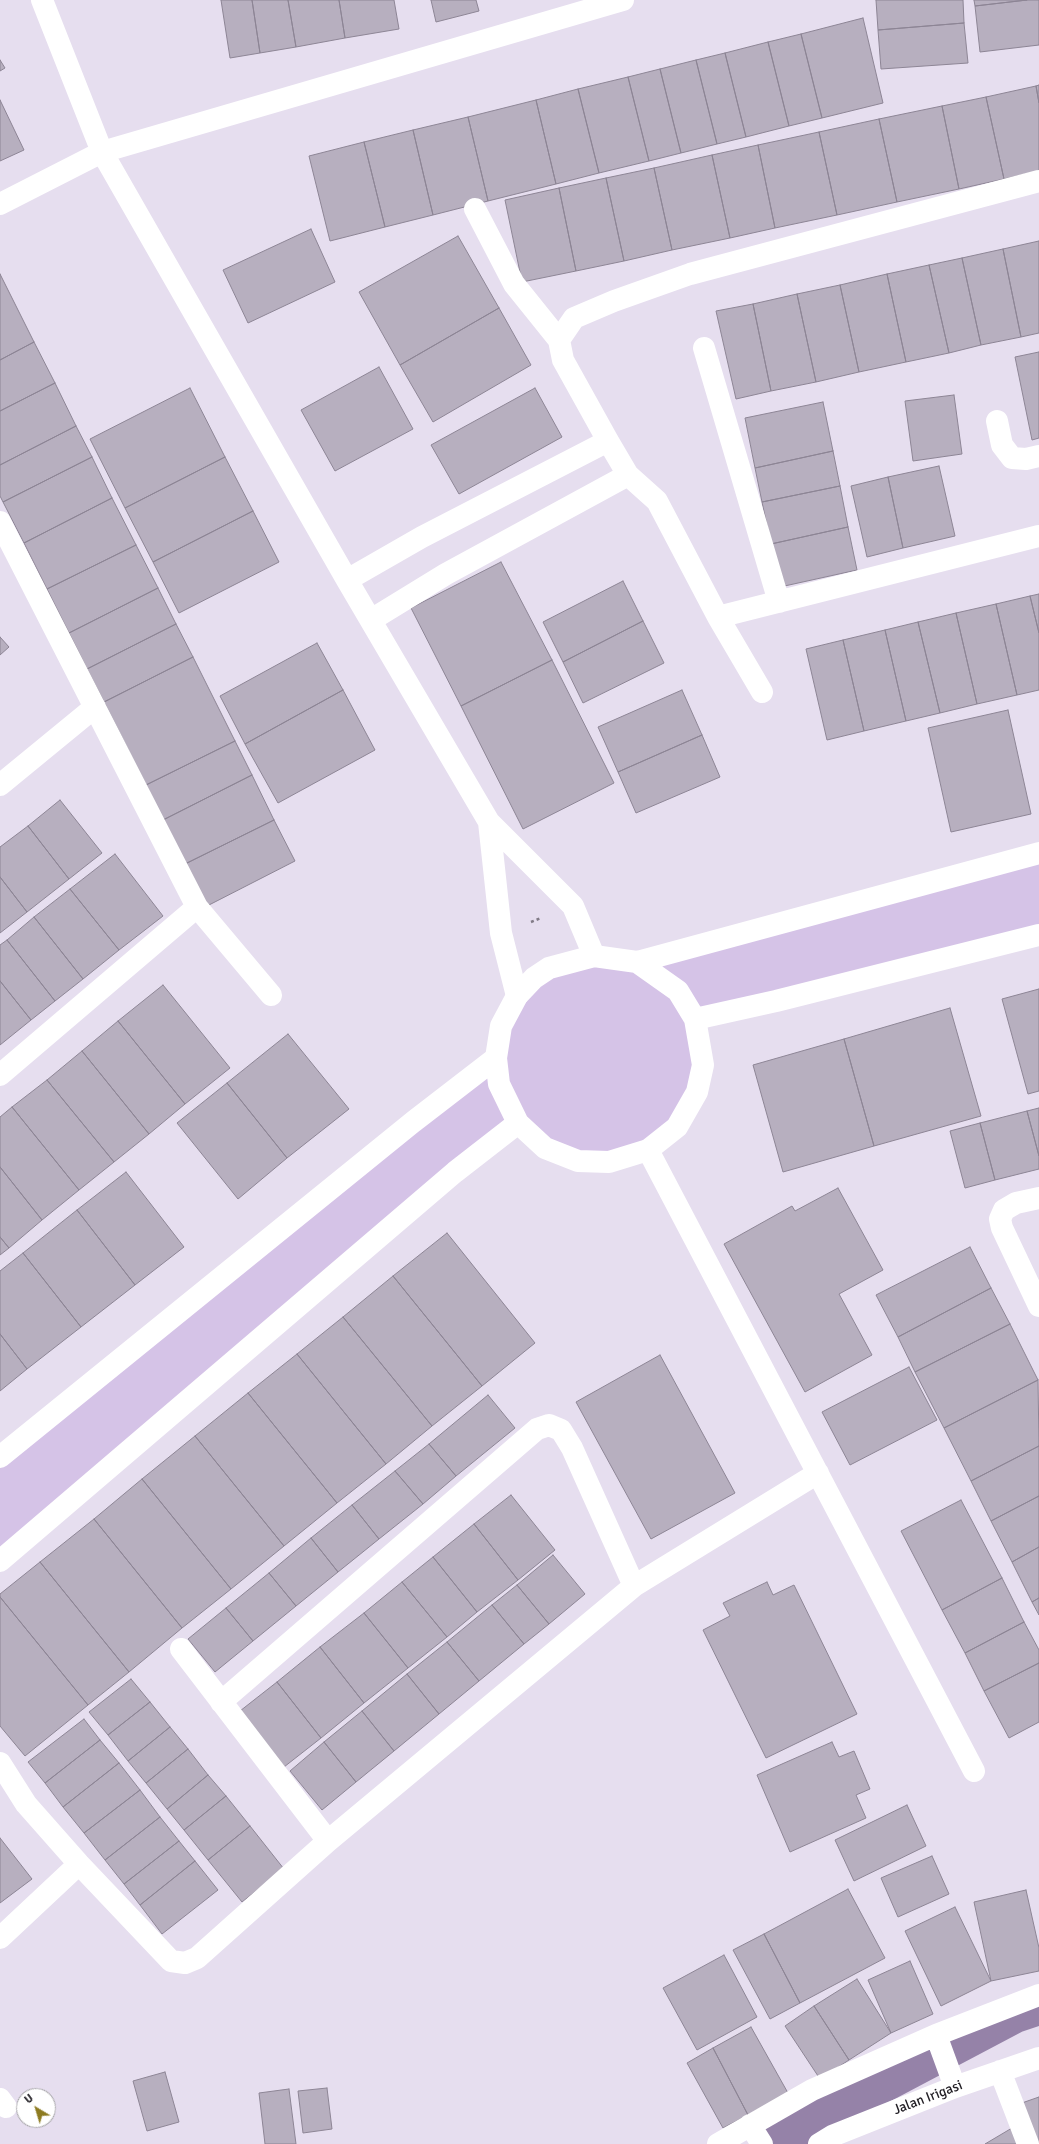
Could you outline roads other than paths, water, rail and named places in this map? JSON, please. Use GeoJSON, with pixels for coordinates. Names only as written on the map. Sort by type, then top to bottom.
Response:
{"type":"FeatureCollection","features":[{"type":"Feature","properties":{"kind":"street"},"geometry":{"type":"LineString","coordinates":[[42,0],[102,152],[347,580],[489,822],[573,906],[594,956]]}},
{"type":"Feature","properties":{"kind":"street"},"geometry":{"type":"LineString","coordinates":[[0,204],[102,152],[623,0]]}},
{"type":"Feature","properties":{"kind":"street"},"geometry":{"type":"LineString","coordinates":[[559,340],[574,318],[614,300],[690,274],[1039,181]]}},
{"type":"Feature","properties":{"kind":"street"},"geometry":{"type":"LineString","coordinates":[[475,209],[514,284],[559,340],[563,360],[628,475],[657,501],[718,617],[762,692]]}},
{"type":"Feature","properties":{"kind":"street"},"geometry":{"type":"LineString","coordinates":[[704,348],[779,602]]}},
{"type":"Feature","properties":{"kind":"street"},"geometry":{"type":"LineString","coordinates":[[997,421],[1002,445],[1012,458],[1026,459],[1039,456]]}},
{"type":"Feature","properties":{"kind":"street"},"geometry":{"type":"LineString","coordinates":[[347,580],[422,537],[608,441]]}},
{"type":"Feature","properties":{"kind":"street"},"geometry":{"type":"LineString","coordinates":[[371,620],[446,574],[628,475]]}},
{"type":"Feature","properties":{"kind":"street"},"geometry":{"type":"LineString","coordinates":[[0,522],[198,907],[271,995]]}},
{"type":"Feature","properties":{"kind":"street"},"geometry":{"type":"LineString","coordinates":[[718,617],[1039,536]]}},
{"type":"Feature","properties":{"kind":"street"},"geometry":{"type":"LineString","coordinates":[[0,785],[95,707]]}},
{"type":"Feature","properties":{"kind":"street"},"geometry":{"type":"LineString","coordinates":[[489,822],[501,933],[517,996]]}},
{"type":"Feature","properties":{"kind":"street"},"geometry":{"type":"LineString","coordinates":[[637,962],[678,991],[695,1019],[703,1065],[697,1092],[677,1127],[648,1150],[609,1162],[578,1160],[545,1148],[518,1123],[499,1084],[496,1058],[501,1026],[517,996],[534,978],[549,968],[594,956],[637,962],[1039,853]]}},
{"type":"Feature","properties":{"kind":"street"},"geometry":{"type":"LineString","coordinates":[[0,1075],[198,907]]}},
{"type":"Feature","properties":{"kind":"street"},"geometry":{"type":"LineString","coordinates":[[695,1019],[776,1001],[1039,935]]}},
{"type":"Feature","properties":{"kind":"street"},"geometry":{"type":"LineString","coordinates":[[0,1457],[413,1122],[496,1058]]}},
{"type":"Feature","properties":{"kind":"street"},"geometry":{"type":"LineString","coordinates":[[0,1561],[455,1172],[518,1123]]}},
{"type":"Feature","properties":{"kind":"street"},"geometry":{"type":"LineString","coordinates":[[648,1150],[974,1771]]}},
{"type":"Feature","properties":{"kind":"street"},"geometry":{"type":"LineString","coordinates":[[1039,1198],[1016,1203],[1004,1210],[1000,1219],[1002,1228],[1039,1306]]}},
{"type":"Feature","properties":{"kind":"street"},"geometry":{"type":"LineString","coordinates":[[221,1702],[537,1429],[549,1425],[561,1430],[572,1448],[634,1586]]}},
{"type":"Feature","properties":{"kind":"street"},"geometry":{"type":"LineString","coordinates":[[0,1763],[26,1804],[79,1864],[171,1961],[185,1963],[198,1958],[328,1841],[634,1586],[818,1473]]}},
{"type":"Feature","properties":{"kind":"street"},"geometry":{"type":"LineString","coordinates":[[181,1648],[328,1841]]}},
{"type":"Feature","properties":{"kind":"street"},"geometry":{"type":"LineString","coordinates":[[0,1783],[26,1804]]}},
{"type":"Feature","properties":{"kind":"street"},"geometry":{"type":"LineString","coordinates":[[0,1938],[79,1864]]}},
{"type":"Feature","properties":{"kind":"street"},"geometry":{"type":"LineString","coordinates":[[718,2144],[756,2135],[812,2090],[938,2041],[1039,1995]]}},
{"type":"Feature","properties":{"kind":"street"},"geometry":{"type":"LineString","coordinates":[[938,2041],[953,2082]]}},
{"type":"Feature","properties":{"kind":"street","name":"Jalan Irigasi"},"geometry":{"type":"LineString","coordinates":[[819,2144],[832,2136],[953,2082],[1000,2071],[1039,2058]]}},
{"type":"Feature","properties":{"kind":"street"},"geometry":{"type":"LineString","coordinates":[[1000,2071],[1028,2144]]}},
{"type":"Feature","properties":{"kind":"waterway"},"geometry":{"type":"LineString","coordinates":[[769,2144],[1015,2014],[1039,2006]]}}]}
